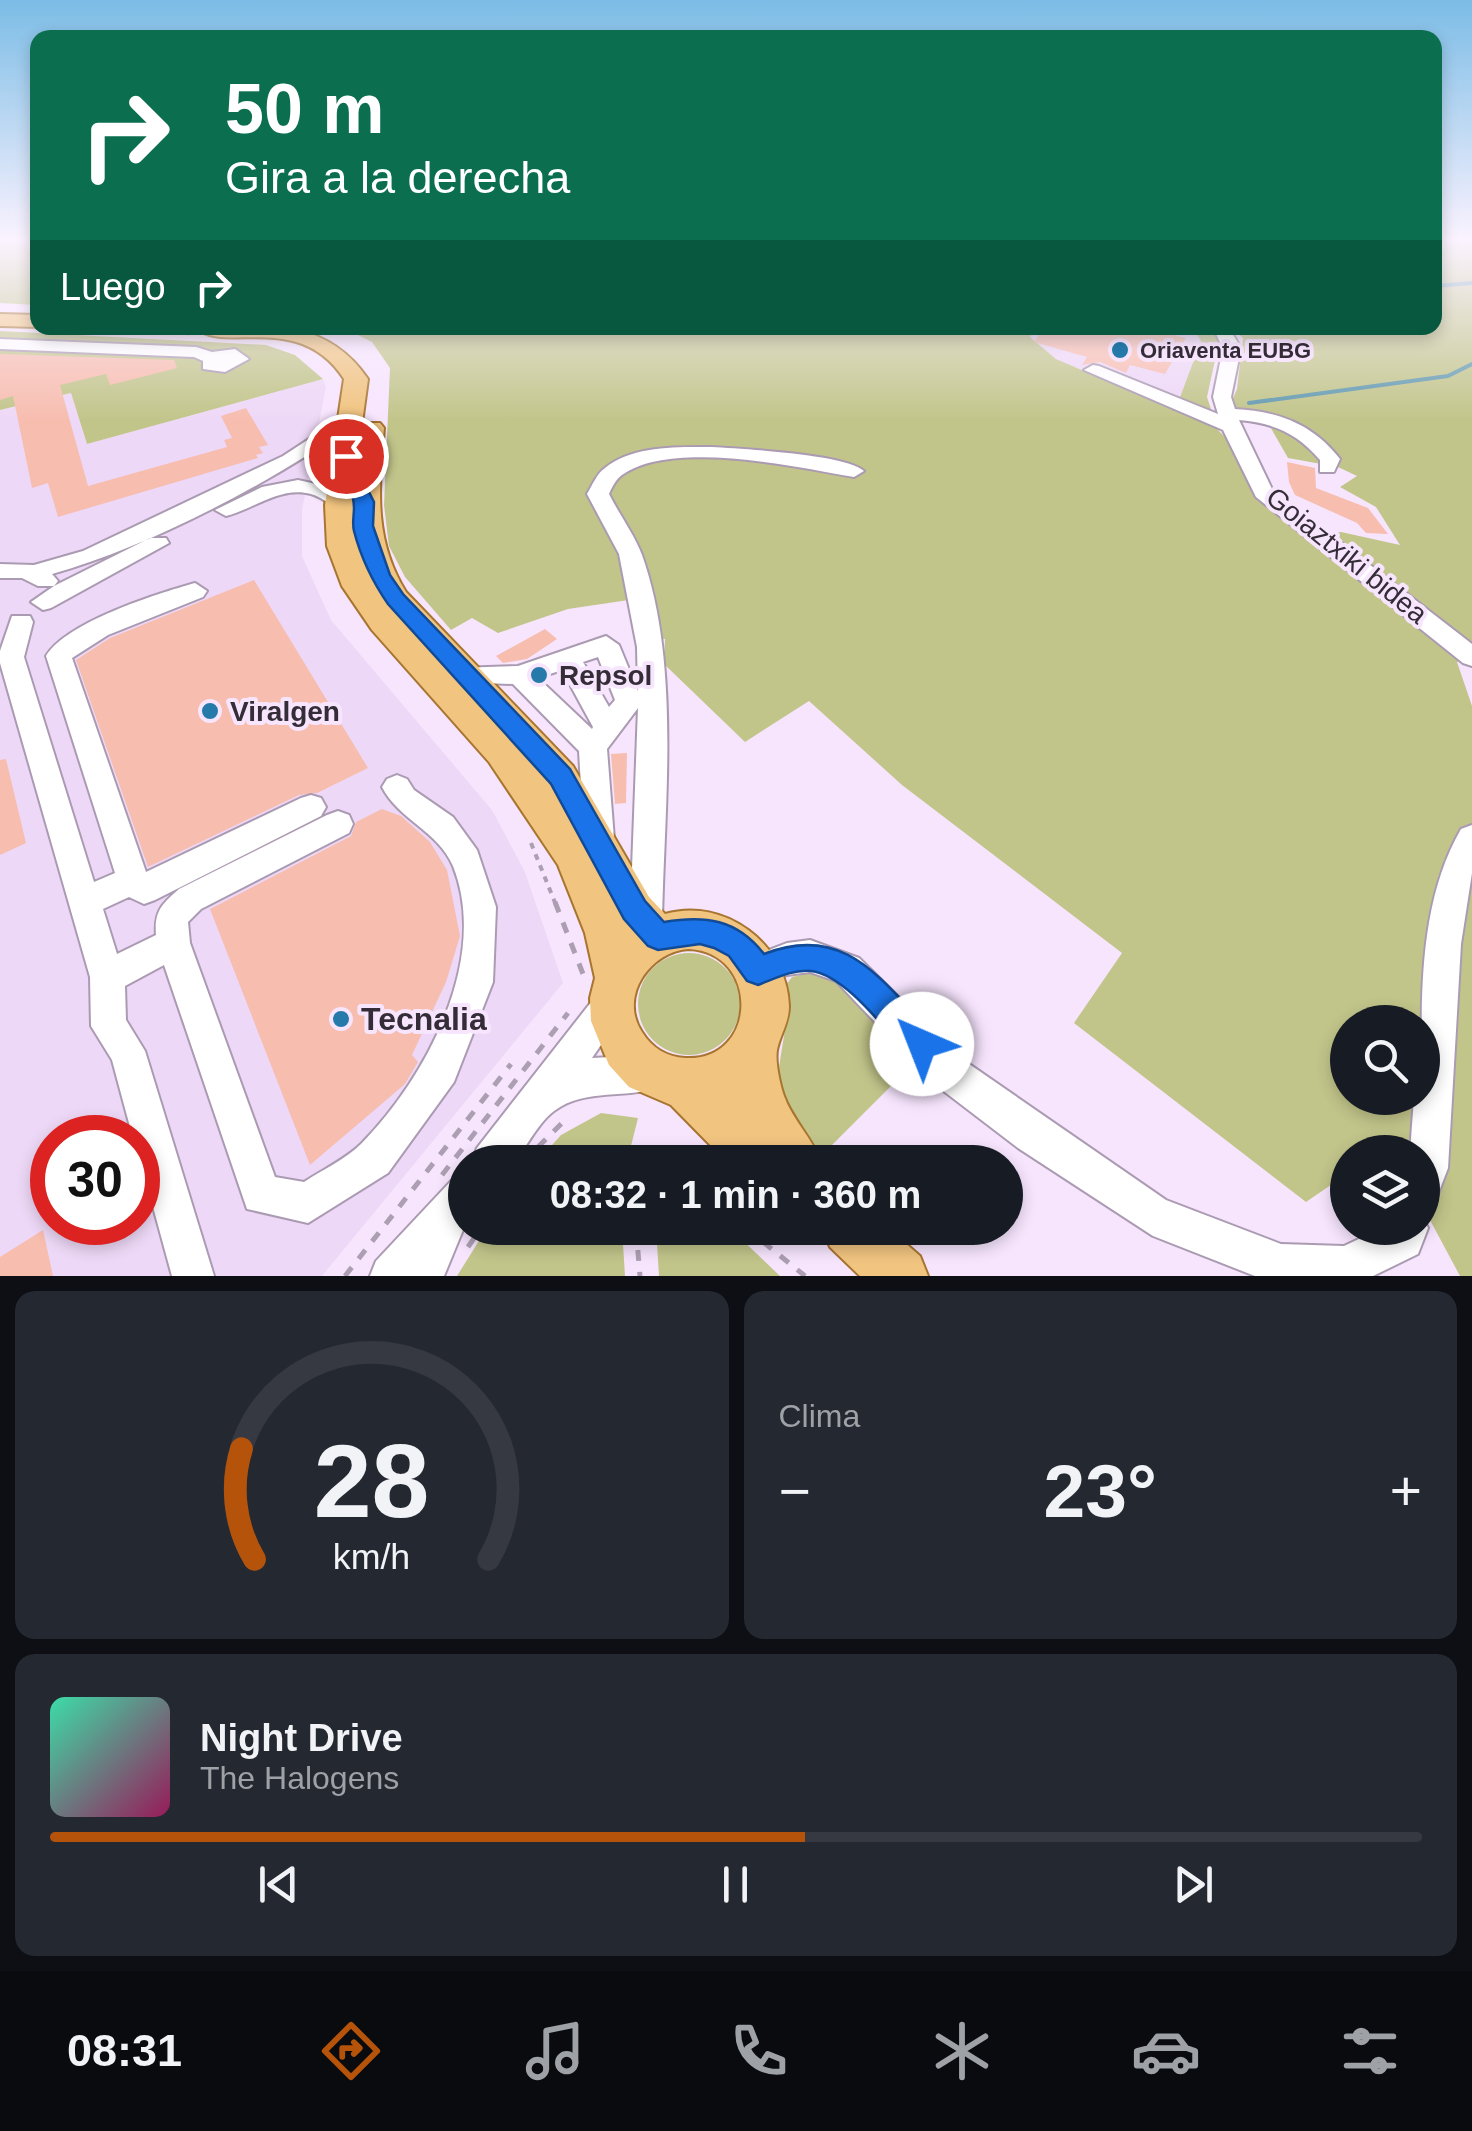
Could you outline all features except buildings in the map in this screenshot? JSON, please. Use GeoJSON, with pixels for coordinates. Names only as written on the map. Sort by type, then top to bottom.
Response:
{"type":"FeatureCollection","features":[{"type":"Feature","properties":{"kind":"main road"},"geometry":{"type":"LineString","coordinates":[[0,312],[30,314]]}},
{"type":"Feature","properties":{"kind":"main road"},"geometry":{"type":"LineString","coordinates":[[0,320],[30,322]]}},
{"type":"Feature","properties":{"kind":"main road"},"geometry":{"type":"LineString","coordinates":[[294,335],[329,346],[346,359],[356,379],[346,456],[352,502],[380,576],[395,599],[560,777],[634,910],[652,929],[700,930],[721,936],[740,946],[758,970],[767,1004],[763,1026],[752,1048],[735,1066],[713,1077],[666,1077]]}},
{"type":"Feature","properties":{"kind":"main road"},"geometry":{"type":"LineString","coordinates":[[325,335],[356,348],[370,362],[376,378],[342,545],[350,571],[379,616],[509,758],[544,802],[599,913],[620,1044],[632,1061],[666,1077],[743,1145]]}},
{"type":"Feature","properties":{"kind":"main road"},"geometry":{"type":"LineString","coordinates":[[614,990],[628,960],[652,929]]}},
{"type":"Feature","properties":{"kind":"main road"},"geometry":{"type":"LineString","coordinates":[[752,1048],[761,1106],[785,1145]]}},
{"type":"Feature","properties":{"kind":"main road"},"geometry":{"type":"LineString","coordinates":[[867,1245],[900,1276]]}},
{"type":"Feature","properties":{"kind":"street","name":"Goiaztxiki bidea"},"geometry":{"type":"LineString","coordinates":[[1225,335],[1232,348],[1222,397],[1229,421],[1264,493],[1472,657]]}},
{"type":"Feature","properties":{"kind":"street"},"geometry":{"type":"LineString","coordinates":[[0,344],[196,352],[212,358]]}},
{"type":"Feature","properties":{"kind":"street"},"geometry":{"type":"LineString","coordinates":[[1093,370],[1229,421],[1270,416],[1320,446],[1330,459],[1327,468]]}},
{"type":"Feature","properties":{"kind":"street"},"geometry":{"type":"LineString","coordinates":[[13,569],[92,556],[290,460],[352,417]]}},
{"type":"Feature","properties":{"kind":"street"},"geometry":{"type":"LineString","coordinates":[[652,929],[650,647],[630,554],[598,494],[599,487],[621,466],[688,454],[744,454],[854,471]]}},
{"type":"Feature","properties":{"kind":"street"},"geometry":{"type":"LineString","coordinates":[[290,460],[346,456]]}},
{"type":"Feature","properties":{"kind":"street"},"geometry":{"type":"LineString","coordinates":[[194,1276],[127,1051],[109,1026],[108,983],[7,668],[10,626],[42,602],[270,491],[310,486],[352,502]]}},
{"type":"Feature","properties":{"kind":"street"},"geometry":{"type":"LineString","coordinates":[[13,569],[48,584],[42,602]]}},
{"type":"Feature","properties":{"kind":"street"},"geometry":{"type":"LineString","coordinates":[[198,594],[63,648],[59,656],[133,880],[144,890],[311,807]]}},
{"type":"Feature","properties":{"kind":"street"},"geometry":{"type":"LineString","coordinates":[[466,675],[519,675],[606,645],[629,701],[600,738]]}},
{"type":"Feature","properties":{"kind":"street"},"geometry":{"type":"LineString","coordinates":[[568,658],[600,738],[600,844]]}},
{"type":"Feature","properties":{"kind":"street"},"geometry":{"type":"LineString","coordinates":[[519,675],[600,738]]}},
{"type":"Feature","properties":{"kind":"street"},"geometry":{"type":"LineString","coordinates":[[338,824],[190,899],[171,917],[173,943],[261,1195],[308,1203],[374,1159],[441,1070],[476,982],[480,907],[466,859],[442,826],[404,798],[397,787]]}},
{"type":"Feature","properties":{"kind":"street"},"geometry":{"type":"LineString","coordinates":[[1430,1135],[1444,944],[1458,863],[1472,838]]}},
{"type":"Feature","properties":{"kind":"street"},"geometry":{"type":"LineString","coordinates":[[84,902],[133,880]]}},
{"type":"Feature","properties":{"kind":"street"},"geometry":{"type":"LineString","coordinates":[[108,983],[173,943]]}},
{"type":"Feature","properties":{"kind":"street"},"geometry":{"type":"LineString","coordinates":[[758,970],[787,959],[810,956],[848,969],[946,1070],[1153,1216],[1280,1265],[1341,1272],[1391,1245]]}},
{"type":"Feature","properties":{"kind":"street"},"geometry":{"type":"LineString","coordinates":[[554,1109],[614,990]]}},
{"type":"Feature","properties":{"kind":"street"},"geometry":{"type":"LineString","coordinates":[[511,1145],[589,1077],[666,1077]]}},
{"type":"Feature","properties":{"kind":"street"},"geometry":{"type":"LineString","coordinates":[[390,1276],[448,1215]]}},
{"type":"Feature","properties":{"kind":"street"},"geometry":{"type":"LineString","coordinates":[[420,1276],[448,1221]]}},
{"type":"Feature","properties":{"kind":"path"},"geometry":{"type":"LineString","coordinates":[[345,1276],[511,1064]]}},
{"type":"Feature","properties":{"kind":"path"},"geometry":{"type":"LineString","coordinates":[[538,1145],[554,1109]]}},
{"type":"Feature","properties":{"kind":"path"},"geometry":{"type":"LineString","coordinates":[[637,1245],[640,1276]]}},
{"type":"Feature","properties":{"kind":"path"},"geometry":{"type":"LineString","coordinates":[[767,1245],[804,1276]]}},
{"type":"Feature","properties":{"kind":"shaded area"},"geometry":{"type":"Polygon","coordinates":[[[1198,335],[1201,341],[1179,400],[1213,415],[1215,427],[1056,359],[1030,337],[1198,335]]]}},
{"type":"Feature","properties":{"kind":"shaded area"},"geometry":{"type":"Polygon","coordinates":[[[323,379],[326,387],[302,510],[302,556],[331,620],[492,810],[525,872],[563,983],[322,1276],[0,1276],[0,410],[71,393],[87,444],[323,379]]]}},
{"type":"Feature","properties":{"kind":"green space"},"geometry":{"type":"Polygon","coordinates":[[[30,302],[30,305],[0,303],[30,302]]]}},
{"type":"Feature","properties":{"kind":"green space"},"geometry":{"type":"Polygon","coordinates":[[[1442,302],[1472,302],[1472,654],[1457,662],[1472,706],[1472,1276],[1460,1276],[1440,1239],[1440,1135],[1330,1135],[1330,1186],[1306,1202],[1074,1023],[1122,953],[902,785],[809,701],[745,742],[664,664],[665,639],[655,638],[642,598],[568,609],[498,633],[472,618],[451,630],[405,577],[389,546],[384,505],[390,368],[372,342],[358,335],[1032,335],[1056,359],[1215,427],[1224,436],[1259,500],[1354,574],[1319,534],[1341,532],[1400,545],[1376,507],[1340,487],[1357,476],[1338,467],[1288,458],[1268,423],[1239,421],[1231,403],[1237,389],[1243,338],[1240,335],[1442,335],[1442,302]]]}},
{"type":"Feature","properties":{"kind":"green space"},"geometry":{"type":"Polygon","coordinates":[[[0,331],[266,345],[295,355],[323,379],[87,444],[71,393],[0,410],[0,331]]]}},
{"type":"Feature","properties":{"kind":"green space"},"geometry":{"type":"Polygon","coordinates":[[[1197,335],[1214,335],[1219,342],[1207,397],[1213,415],[1179,400],[1201,341],[1197,335]]]}},
{"type":"Feature","properties":{"kind":"green space"},"geometry":{"type":"Polygon","coordinates":[[[689,953],[708,957],[725,968],[736,985],[740,1004],[736,1023],[725,1040],[708,1051],[689,1055],[670,1051],[653,1040],[642,1023],[638,1004],[642,985],[653,968],[670,957],[689,953]]]}},
{"type":"Feature","properties":{"kind":"green space"},"geometry":{"type":"Polygon","coordinates":[[[814,972],[837,982],[915,1062],[832,1145],[814,1145],[800,1132],[786,1112],[780,1093],[786,985],[792,977],[814,972]]]}},
{"type":"Feature","properties":{"kind":"green space"},"geometry":{"type":"Polygon","coordinates":[[[601,1113],[638,1118],[631,1145],[552,1145],[561,1135],[601,1113]]]}},
{"type":"Feature","properties":{"kind":"green space"},"geometry":{"type":"Polygon","coordinates":[[[476,1245],[623,1245],[625,1276],[457,1276],[476,1245]]]}},
{"type":"Feature","properties":{"kind":"green space"},"geometry":{"type":"Polygon","coordinates":[[[657,1245],[748,1245],[780,1276],[659,1276],[657,1245]]]}},
{"type":"Feature","properties":{"kind":"waterway"},"geometry":{"type":"LineString","coordinates":[[1249,403],[1448,376],[1472,364]]}},
{"type":"Feature","properties":{"kind":"place","name":"Oriaventa EUBG"},"geometry":{"type":"Point","coordinates":[1120,350]}},
{"type":"Feature","properties":{"kind":"place","name":"Repsol"},"geometry":{"type":"Point","coordinates":[539,675]}},
{"type":"Feature","properties":{"kind":"place","name":"Viralgen"},"geometry":{"type":"Point","coordinates":[210,711]}},
{"type":"Feature","properties":{"kind":"place","name":"Tecnalia"},"geometry":{"type":"Point","coordinates":[341,1019]}},
{"type":"Feature","properties":{"kind":"route"},"geometry":{"type":"LineString","coordinates":[[346,456],[356,469],[357,488],[364,502],[363,526],[380,576],[395,599],[560,777],[578,803],[634,910],[658,936],[700,930],[721,936],[740,946],[758,970],[787,959],[810,956],[848,969],[922,1044]]}}]}
